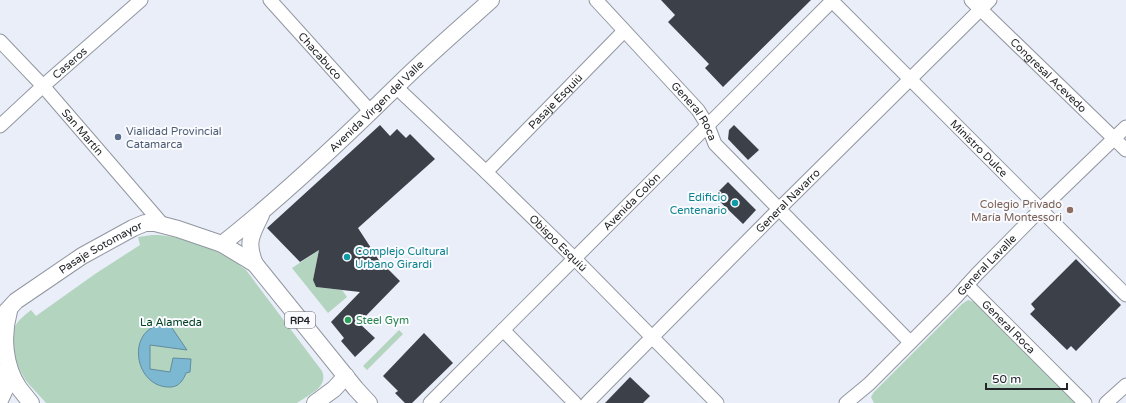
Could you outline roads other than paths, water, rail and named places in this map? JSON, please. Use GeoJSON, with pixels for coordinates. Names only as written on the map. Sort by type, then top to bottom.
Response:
{"type":"FeatureCollection","features":[{"type":"Feature","properties":{"kind":"main road","name":"Avenida Virgen del Valle"},"geometry":{"type":"LineString","coordinates":[[222,244],[262,212],[491,0]]}},
{"type":"Feature","properties":{"kind":"main road","name":"Avenida Virgen del Valle"},"geometry":{"type":"LineString","coordinates":[[255,264],[250,254],[250,236],[262,212]]}},
{"type":"Feature","properties":{"kind":"main road","name":"Pasaje Sotomayor"},"geometry":{"type":"LineString","coordinates":[[0,321],[11,306],[82,256],[145,223],[163,225],[178,229],[222,244]]}},
{"type":"Feature","properties":{"kind":"main road","name":"RP4"},"geometry":{"type":"LineString","coordinates":[[222,244],[255,264],[369,403]]}},
{"type":"Feature","properties":{"kind":"main road"},"geometry":{"type":"LineString","coordinates":[[5,403],[22,396],[17,389],[9,366],[5,340],[6,322],[11,306]]}},
{"type":"Feature","properties":{"kind":"main road"},"geometry":{"type":"LineString","coordinates":[[314,403],[334,389],[346,376]]}},
{"type":"Feature","properties":{"kind":"main road"},"geometry":{"type":"LineString","coordinates":[[0,400],[5,392],[17,389]]}},
{"type":"Feature","properties":{"kind":"street","name":"Caseros"},"geometry":{"type":"LineString","coordinates":[[0,126],[141,0]]}},
{"type":"Feature","properties":{"kind":"street","name":"Chacabuco"},"geometry":{"type":"LineString","coordinates":[[270,0],[371,112]]}},
{"type":"Feature","properties":{"kind":"street","name":"General Roca"},"geometry":{"type":"LineString","coordinates":[[596,0],[698,110],[708,126],[715,144],[910,342]]}},
{"type":"Feature","properties":{"kind":"street","name":"Congresal Acevedo"},"geometry":{"type":"LineString","coordinates":[[971,0],[1126,150]]}},
{"type":"Feature","properties":{"kind":"street","name":"General Navarro"},"geometry":{"type":"LineString","coordinates":[[587,403],[990,0]]}},
{"type":"Feature","properties":{"kind":"street","name":"Ministro Dulce"},"geometry":{"type":"LineString","coordinates":[[832,1],[909,80],[1041,209],[1126,295]]}},
{"type":"Feature","properties":{"kind":"street","name":"Avenida Colón"},"geometry":{"type":"LineString","coordinates":[[430,403],[832,1]]}},
{"type":"Feature","properties":{"kind":"street","name":"Pasaje Esquiú"},"geometry":{"type":"LineString","coordinates":[[486,172],[624,31]]}},
{"type":"Feature","properties":{"kind":"street","name":"San Martín"},"geometry":{"type":"LineString","coordinates":[[0,41],[43,86],[163,225]]}},
{"type":"Feature","properties":{"kind":"street","name":"Obispo Esquiú"},"geometry":{"type":"LineString","coordinates":[[396,87],[575,259],[717,403]]}},
{"type":"Feature","properties":{"kind":"street","name":"General Lavalle"},"geometry":{"type":"LineString","coordinates":[[854,401],[1041,209],[1126,127]]}},
{"type":"Feature","properties":{"kind":"street","name":"General Roca"},"geometry":{"type":"LineString","coordinates":[[967,285],[1085,403]]}},
{"type":"Feature","properties":{"kind":"street"},"geometry":{"type":"LineString","coordinates":[[504,330],[575,403]]}},
{"type":"Feature","properties":{"kind":"street"},"geometry":{"type":"LineString","coordinates":[[1106,403],[1126,385]]}},
{"type":"Feature","properties":{"kind":"water"},"geometry":{"type":"Polygon","coordinates":[[[158,325],[170,325],[187,350],[150,345],[150,369],[170,372],[173,358],[191,359],[190,372],[186,373],[182,381],[172,387],[157,384],[148,378],[142,370],[139,359],[139,349],[142,339],[148,330],[158,325]]]}},
{"type":"Feature","properties":{"kind":"place","name":"Vialidad Provincial Catamarca"},"geometry":{"type":"Point","coordinates":[118,137]}},
{"type":"Feature","properties":{"kind":"place","name":"Edificio Centenario"},"geometry":{"type":"Point","coordinates":[735,203]}},
{"type":"Feature","properties":{"kind":"place","name":"Colegio Privado María Montessori"},"geometry":{"type":"Point","coordinates":[1070,210]}},
{"type":"Feature","properties":{"kind":"place","name":"Complejo Cultural Urbano Girardi"},"geometry":{"type":"Point","coordinates":[347,257]}},
{"type":"Feature","properties":{"kind":"place","name":"Steel Gym"},"geometry":{"type":"Point","coordinates":[348,320]}},
{"type":"Feature","properties":{"kind":"park label","name":"La Alameda"},"geometry":{"type":"Point","coordinates":[171,322]}}]}
